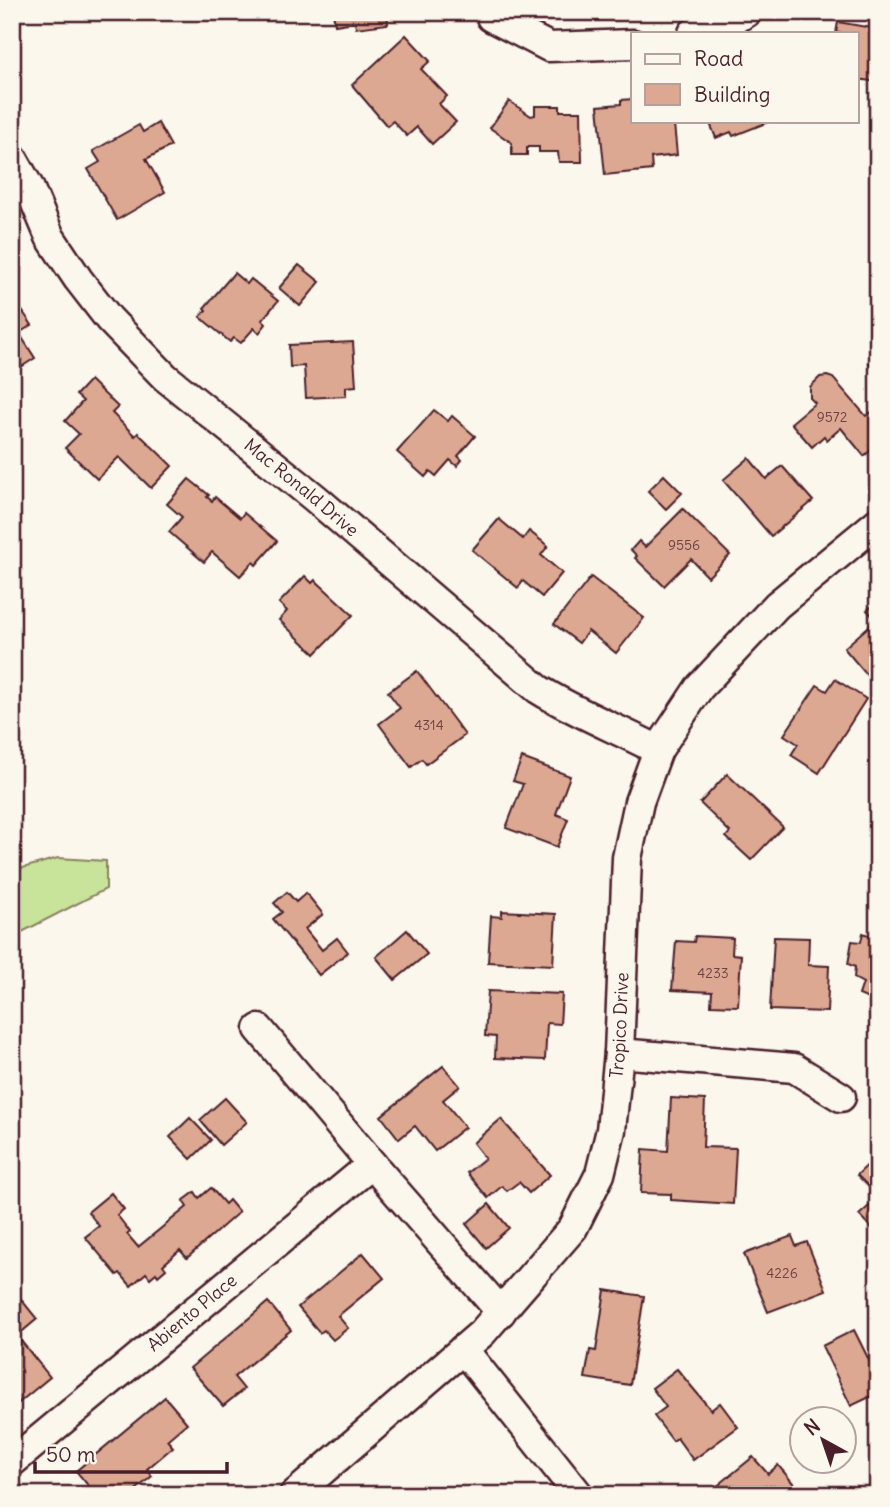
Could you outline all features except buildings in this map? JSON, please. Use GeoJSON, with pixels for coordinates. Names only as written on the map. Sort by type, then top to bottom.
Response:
{"type":"FeatureCollection","features":[{"type":"Feature","properties":{"kind":"street"},"geometry":{"type":"LineString","coordinates":[[696,32],[736,19],[747,12]]}},
{"type":"Feature","properties":{"kind":"street"},"geometry":{"type":"LineString","coordinates":[[491,17],[549,47],[631,44]]}},
{"type":"Feature","properties":{"kind":"street","name":"Mac Ronald Drive"},"geometry":{"type":"LineString","coordinates":[[12,157],[29,187],[50,237],[78,279],[109,319],[165,377],[315,498],[538,689],[568,708],[627,733],[658,750]]}},
{"type":"Feature","properties":{"kind":"street","name":"Tropico Drive"},"geometry":{"type":"LineString","coordinates":[[294,1495],[463,1349],[501,1312],[573,1228],[600,1174],[611,1130],[619,1053],[627,858],[639,802],[658,750],[699,688],[777,605],[878,522]]}},
{"type":"Feature","properties":{"kind":"street"},"geometry":{"type":"LineString","coordinates":[[260,1029],[372,1164],[501,1312]]}},
{"type":"Feature","properties":{"kind":"street"},"geometry":{"type":"LineString","coordinates":[[619,1053],[794,1069],[841,1097]]}},
{"type":"Feature","properties":{"kind":"street","name":"Abiento Place"},"geometry":{"type":"LineString","coordinates":[[12,1461],[372,1164]]}},
{"type":"Feature","properties":{"kind":"street"},"geometry":{"type":"LineString","coordinates":[[463,1349],[579,1495]]}},
{"type":"Feature","properties":{"kind":"green space"},"geometry":{"type":"Polygon","coordinates":[[[58,858],[106,861],[106,889],[20,933],[12,934],[12,871],[58,858]]]}}]}
